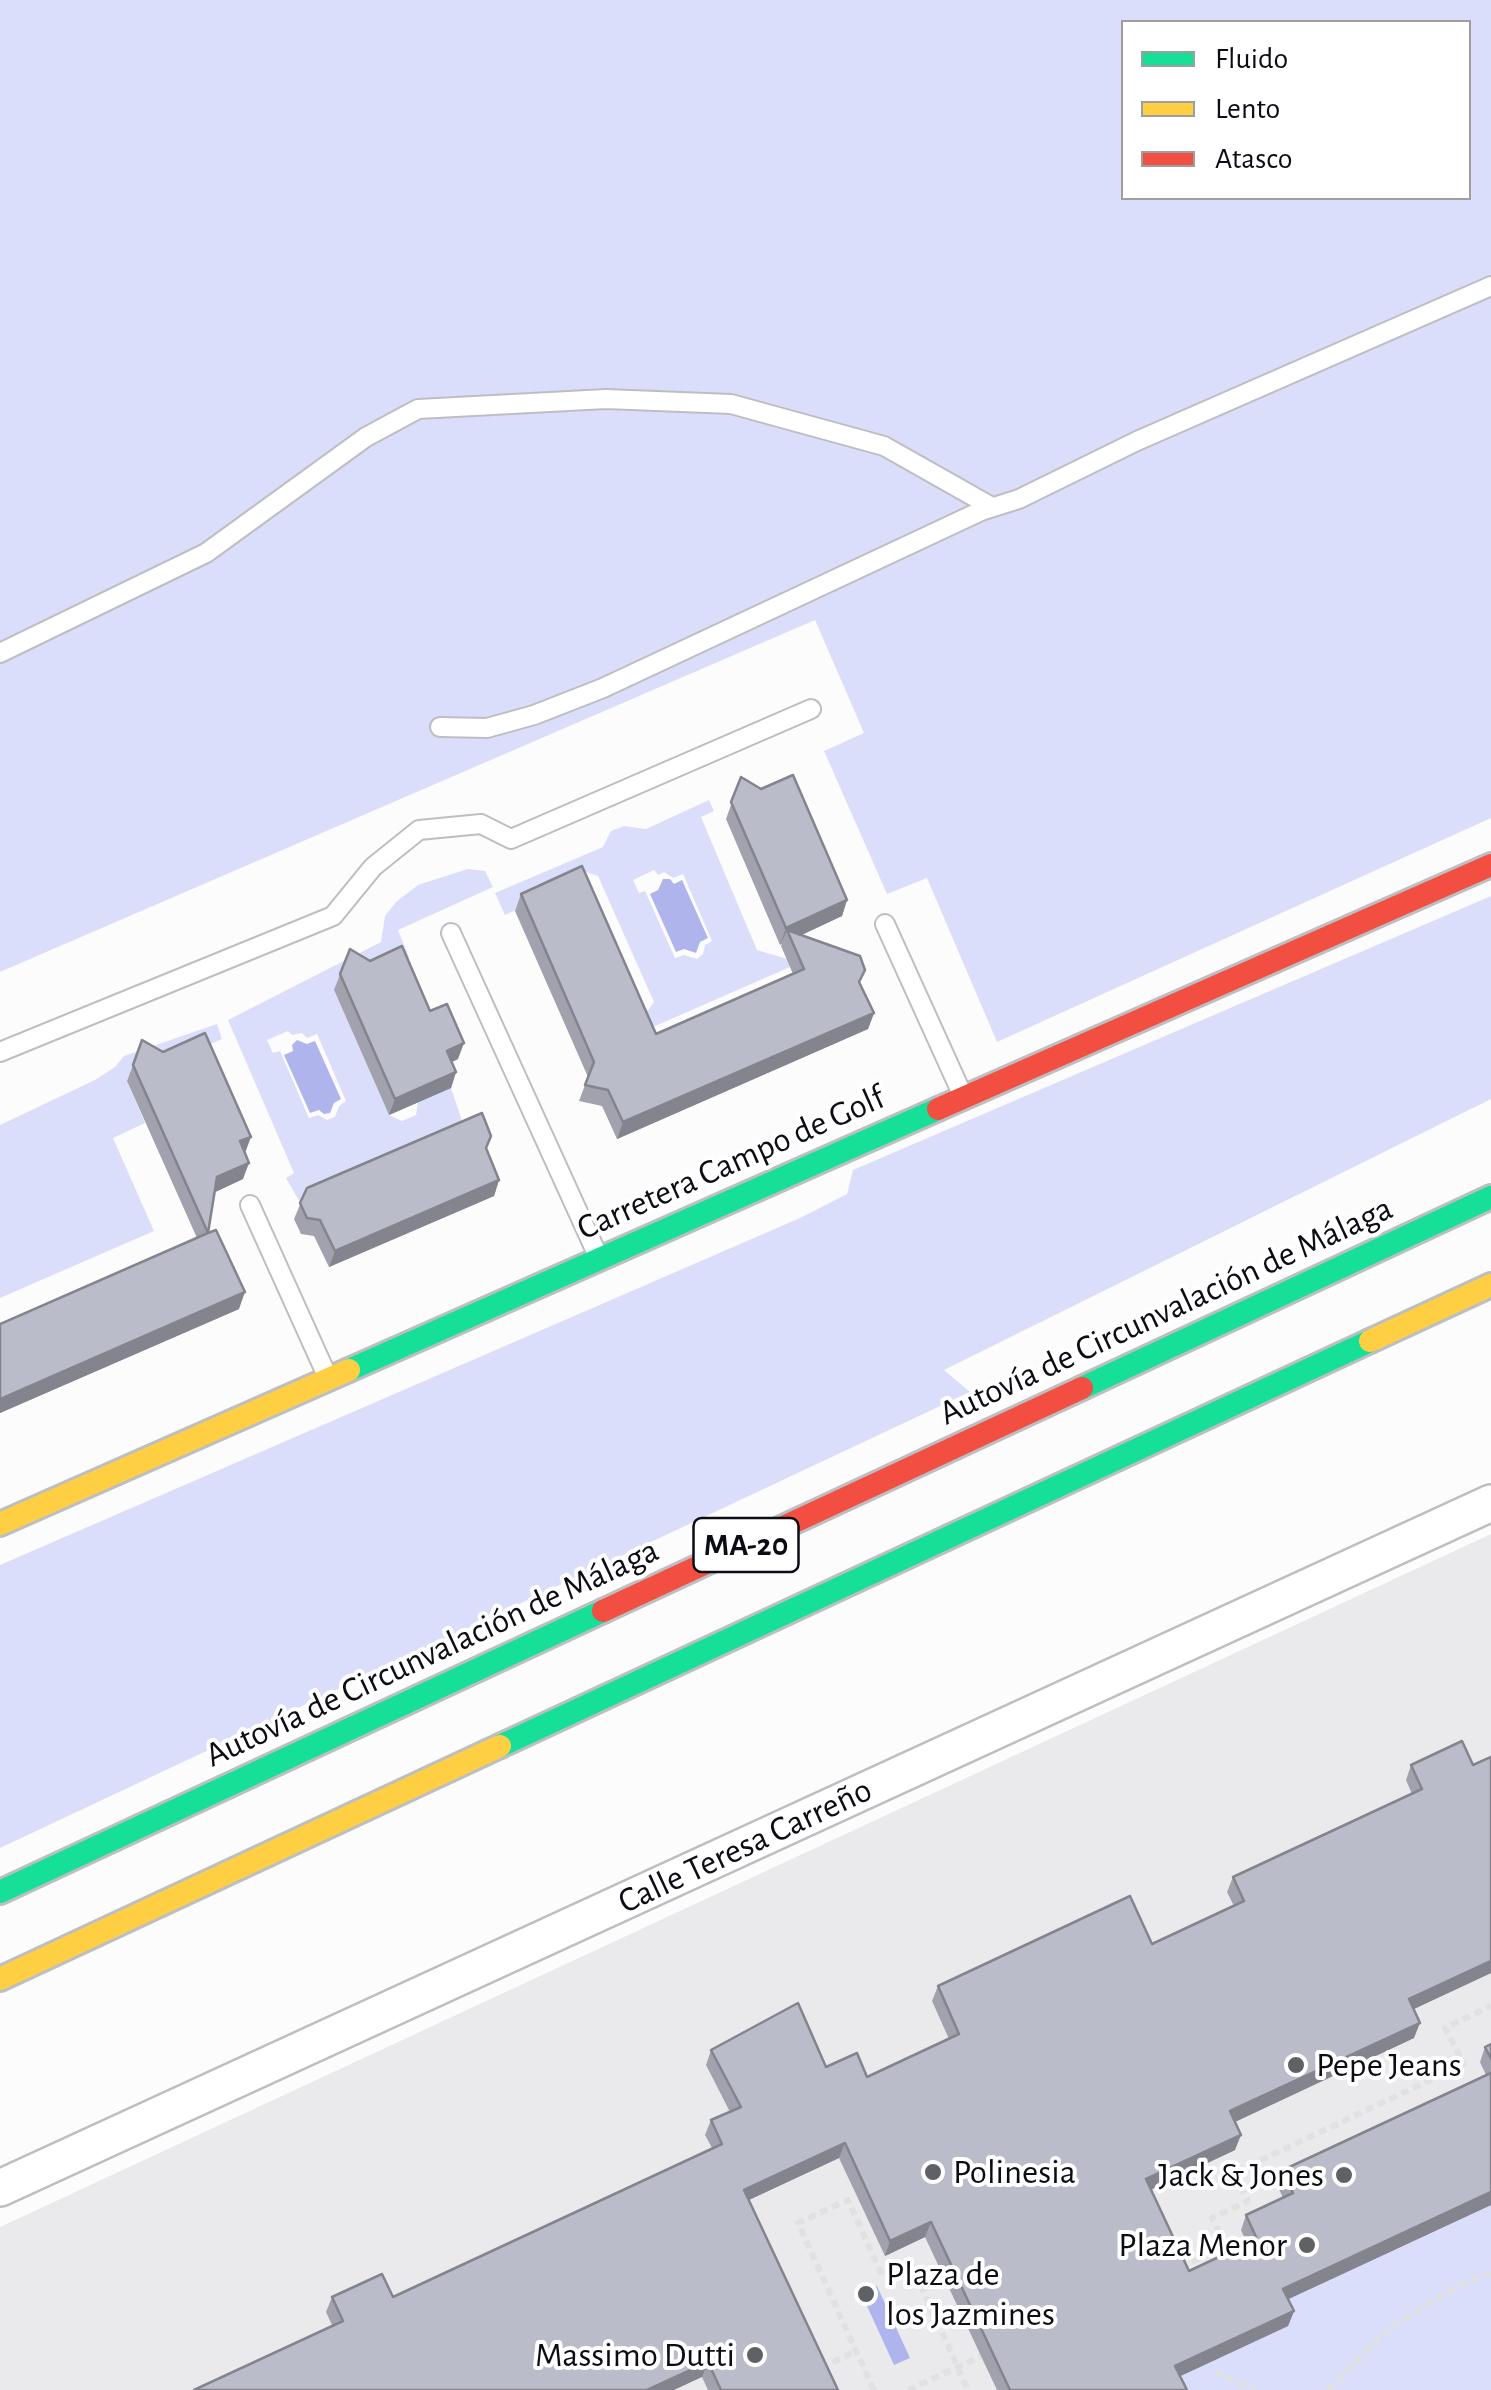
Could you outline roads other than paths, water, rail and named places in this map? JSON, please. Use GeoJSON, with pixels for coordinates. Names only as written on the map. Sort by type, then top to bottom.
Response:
{"type":"FeatureCollection","features":[{"type":"Feature","properties":{"kind":"main road","name":"Carretera Campo de Golf"},"geometry":{"type":"LineString","coordinates":[[0,1524],[1491,865]]}},
{"type":"Feature","properties":{"kind":"main road","name":"Autovía de Circunvalación de Málaga"},"geometry":{"type":"LineString","coordinates":[[0,1892],[1491,1198]]}},
{"type":"Feature","properties":{"kind":"main road","name":"MA-20"},"geometry":{"type":"LineString","coordinates":[[0,1979],[1491,1285]]}},
{"type":"Feature","properties":{"kind":"street","name":"Calle Teresa Carreño"},"geometry":{"type":"LineString","coordinates":[[0,2188],[1491,1503]]}},
{"type":"Feature","properties":{"kind":"lane"},"geometry":{"type":"LineString","coordinates":[[440,726],[487,728],[534,716],[603,688],[992,507],[1019,499],[1137,441],[1491,286]]}},
{"type":"Feature","properties":{"kind":"lane"},"geometry":{"type":"LineString","coordinates":[[0,653],[206,553],[366,437],[418,409],[606,399],[731,404],[884,446],[992,507]]}},
{"type":"Feature","properties":{"kind":"lane"},"geometry":{"type":"LineString","coordinates":[[0,1052],[333,916],[373,867],[419,830],[481,824],[512,839],[811,709]]}},
{"type":"Feature","properties":{"kind":"lane"},"geometry":{"type":"LineString","coordinates":[[885,924],[963,1096]]}},
{"type":"Feature","properties":{"kind":"lane"},"geometry":{"type":"LineString","coordinates":[[451,934],[600,1261]]}},
{"type":"Feature","properties":{"kind":"lane"},"geometry":{"type":"LineString","coordinates":[[250,1204],[328,1380]]}},
{"type":"Feature","properties":{"kind":"water"},"geometry":{"type":"Polygon","coordinates":[[[663,879],[674,884],[682,880],[708,938],[700,942],[696,953],[684,949],[676,952],[650,894],[658,890],[663,879]]]}},
{"type":"Feature","properties":{"kind":"water"},"geometry":{"type":"Polygon","coordinates":[[[297,1040],[307,1044],[315,1041],[341,1099],[334,1103],[330,1113],[310,1113],[284,1055],[293,1051],[297,1040]]]}},
{"type":"Feature","properties":{"kind":"water"},"geometry":{"type":"Polygon","coordinates":[[[877,2286],[910,2358],[894,2365],[861,2293],[877,2286]]]}},
{"type":"Feature","properties":{"kind":"place","name":"Pepe Jeans"},"geometry":{"type":"Point","coordinates":[1296,2065]}},
{"type":"Feature","properties":{"kind":"place","name":"Polinesia"},"geometry":{"type":"Point","coordinates":[933,2172]}},
{"type":"Feature","properties":{"kind":"place","name":"Jack & Jones"},"geometry":{"type":"Point","coordinates":[1344,2175]}},
{"type":"Feature","properties":{"kind":"place","name":"Plaza Menor"},"geometry":{"type":"Point","coordinates":[1307,2245]}},
{"type":"Feature","properties":{"kind":"place","name":"Plaza de los Jazmines"},"geometry":{"type":"Point","coordinates":[866,2294]}},
{"type":"Feature","properties":{"kind":"place","name":"Massimo Dutti"},"geometry":{"type":"Point","coordinates":[755,2355]}}]}
